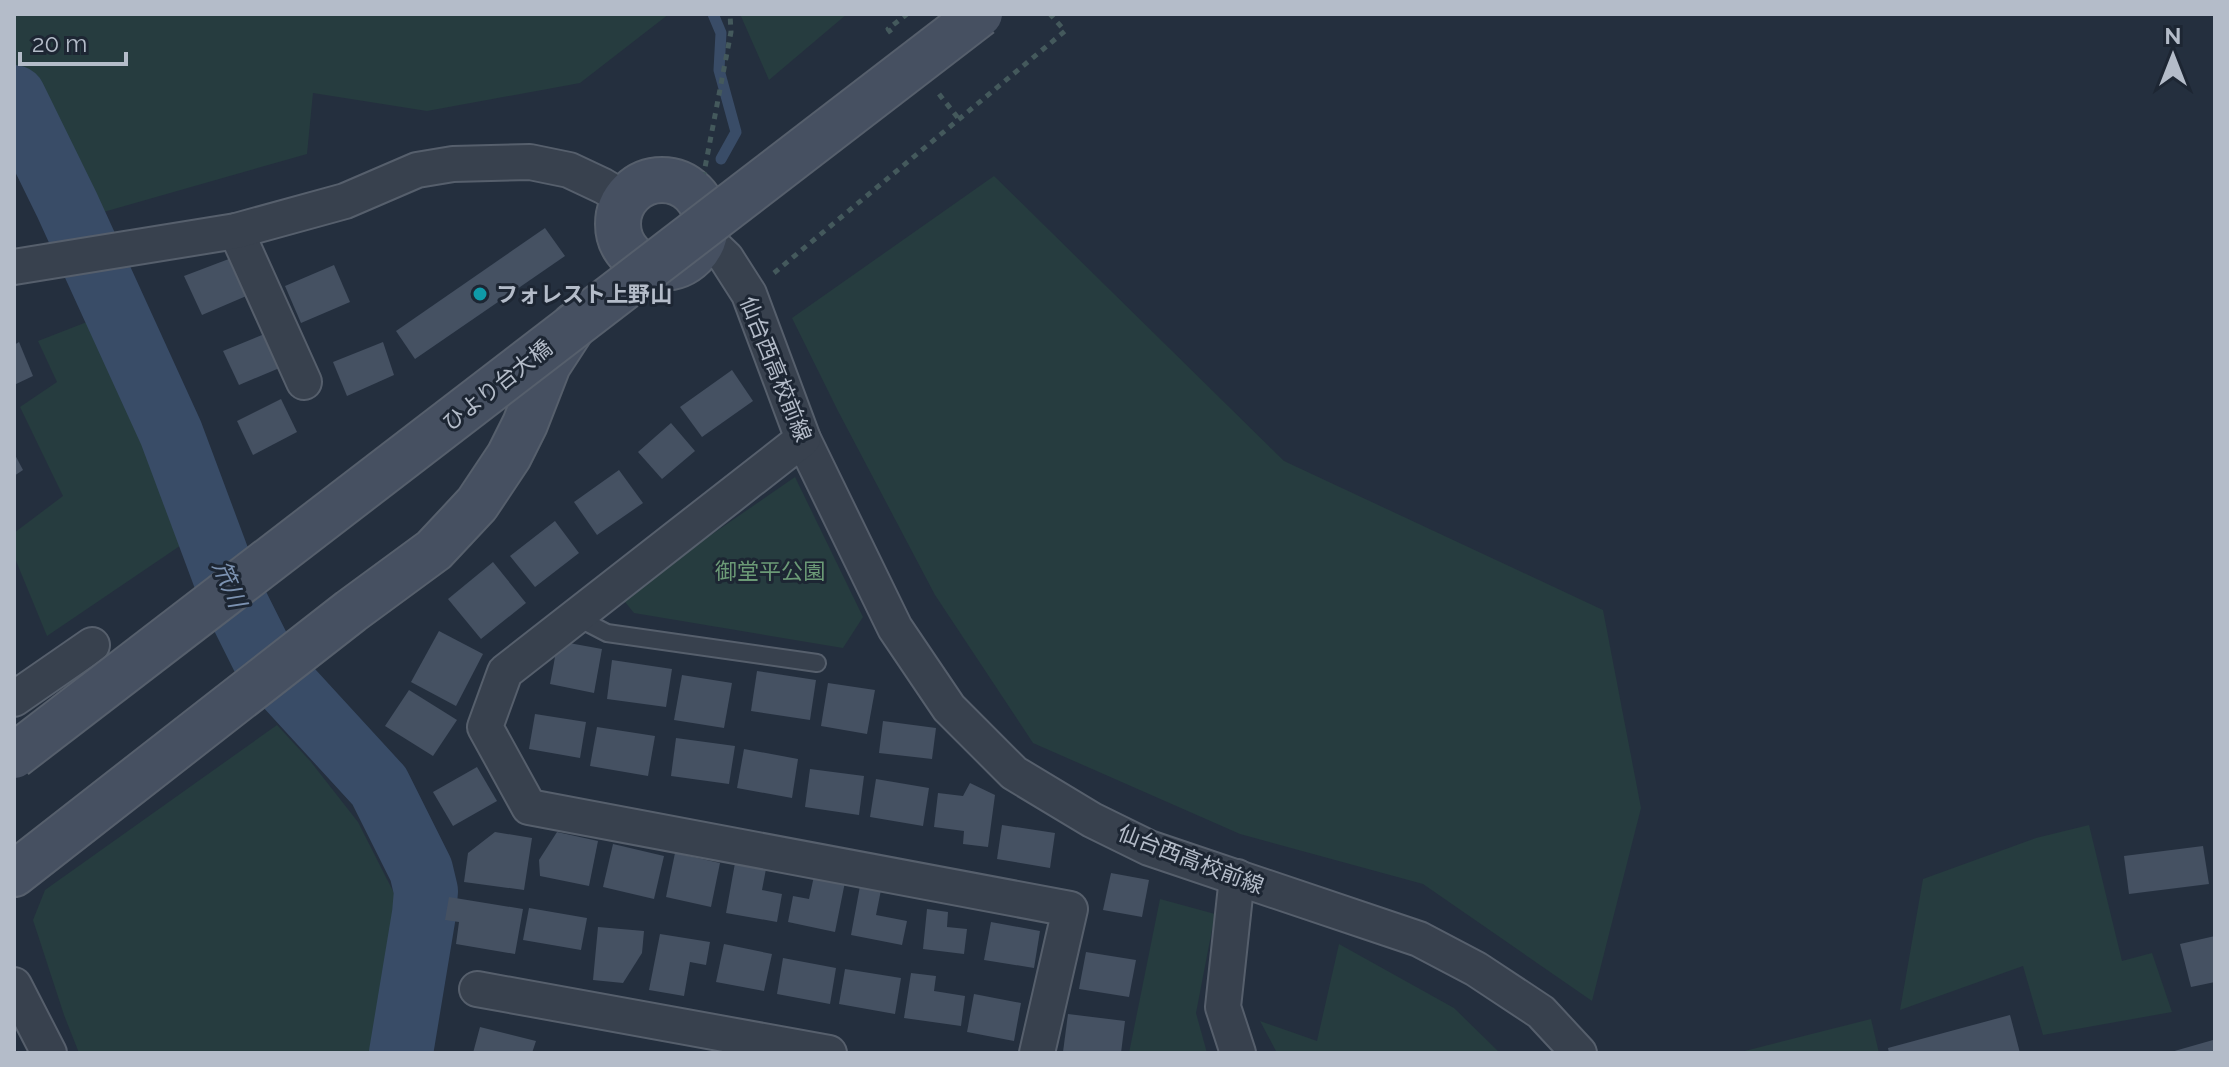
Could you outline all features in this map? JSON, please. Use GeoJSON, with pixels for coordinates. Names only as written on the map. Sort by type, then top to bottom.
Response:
{"type":"FeatureCollection","features":[{"type":"Feature","properties":{"kind":"street","name":"ひより台大橋"},"geometry":{"type":"LineString","coordinates":[[14,756],[980,14]]}},
{"type":"Feature","properties":{"kind":"street"},"geometry":{"type":"LineString","coordinates":[[14,267],[236,231],[345,201],[417,170],[453,164],[530,162],[569,170],[625,199]]}},
{"type":"Feature","properties":{"kind":"street"},"geometry":{"type":"LineString","coordinates":[[656,179],[685,185],[697,195],[704,208],[707,223],[705,238],[698,250],[676,266],[648,266],[635,259],[619,235],[618,220],[625,199],[642,184],[656,179]]}},
{"type":"Feature","properties":{"kind":"street"},"geometry":{"type":"LineString","coordinates":[[236,231],[304,382]]}},
{"type":"Feature","properties":{"kind":"street","name":"仙台西高校前線"},"geometry":{"type":"LineString","coordinates":[[705,238],[726,258],[749,294],[803,439],[895,628],[949,708],[1014,773],[1092,820],[1149,848],[1419,939],[1476,969],[1541,1012],[1579,1053]]}},
{"type":"Feature","properties":{"kind":"street"},"geometry":{"type":"LineString","coordinates":[[14,874],[434,550],[477,504],[509,456],[548,365],[583,311],[635,259]]}},
{"type":"Feature","properties":{"kind":"street"},"geometry":{"type":"LineString","coordinates":[[803,439],[505,672],[485,727],[529,807],[1070,909],[1037,1053]]}},
{"type":"Feature","properties":{"kind":"street"},"geometry":{"type":"LineString","coordinates":[[14,699],[92,645]]}},
{"type":"Feature","properties":{"kind":"street"},"geometry":{"type":"LineString","coordinates":[[1237,877],[1223,1007],[1238,1053]]}},
{"type":"Feature","properties":{"kind":"street"},"geometry":{"type":"LineString","coordinates":[[14,985],[49,1053]]}},
{"type":"Feature","properties":{"kind":"street"},"geometry":{"type":"LineString","coordinates":[[477,989],[829,1053]]}},
{"type":"Feature","properties":{"kind":"lane"},"geometry":{"type":"LineString","coordinates":[[576,617],[607,633],[817,663]]}},
{"type":"Feature","properties":{"kind":"path"},"geometry":{"type":"LineString","coordinates":[[700,188],[731,32],[730,14]]}},
{"type":"Feature","properties":{"kind":"path"},"geometry":{"type":"LineString","coordinates":[[749,294],[1065,31],[1050,14]]}},
{"type":"Feature","properties":{"kind":"green space"},"geometry":{"type":"Polygon","coordinates":[[[14,14],[669,14],[580,83],[427,111],[313,93],[307,154],[93,215],[14,90],[14,14]]]}},
{"type":"Feature","properties":{"kind":"green space"},"geometry":{"type":"Polygon","coordinates":[[[740,14],[847,14],[769,80],[740,14]]]}},
{"type":"Feature","properties":{"kind":"green space"},"geometry":{"type":"Polygon","coordinates":[[[994,176],[1284,461],[1603,610],[1641,808],[1592,1001],[1423,884],[1240,834],[1033,743],[935,595],[792,318],[994,176]]]}},
{"type":"Feature","properties":{"kind":"green space"},"geometry":{"type":"Polygon","coordinates":[[[92,320],[196,535],[47,636],[14,556],[14,533],[63,496],[20,407],[57,382],[38,341],[92,320]]]}},
{"type":"Feature","properties":{"kind":"green space","name":"御堂平公園"},"geometry":{"type":"Polygon","coordinates":[[[795,477],[863,617],[843,648],[634,613],[621,597],[795,477]]]}},
{"type":"Feature","properties":{"kind":"green space"},"geometry":{"type":"Polygon","coordinates":[[[277,725],[358,822],[394,893],[394,998],[390,1053],[79,1053],[33,920],[45,890],[277,725]]]}},
{"type":"Feature","properties":{"kind":"green space"},"geometry":{"type":"Polygon","coordinates":[[[2089,825],[2122,961],[2152,953],[2172,1012],[2043,1035],[2023,966],[1900,1010],[1923,879],[2036,838],[2089,825]]]}},
{"type":"Feature","properties":{"kind":"green space"},"geometry":{"type":"Polygon","coordinates":[[[1160,899],[1215,914],[1196,1013],[1207,1053],[1129,1053],[1160,899]]]}},
{"type":"Feature","properties":{"kind":"green space"},"geometry":{"type":"Polygon","coordinates":[[[1339,944],[1454,1008],[1500,1053],[1277,1053],[1260,1021],[1317,1041],[1339,944]]]}},
{"type":"Feature","properties":{"kind":"green space"},"geometry":{"type":"Polygon","coordinates":[[[1871,1019],[1879,1053],[1737,1053],[1871,1019]]]}},
{"type":"Feature","properties":{"kind":"building","name":"フォレスト上野山"},"geometry":{"type":"Polygon","coordinates":[[[545,228],[565,256],[415,359],[396,331],[545,228]]]}},
{"type":"Feature","properties":{"kind":"building"},"geometry":{"type":"Polygon","coordinates":[[[234,257],[251,294],[202,315],[184,276],[234,257]]]}},
{"type":"Feature","properties":{"kind":"building"},"geometry":{"type":"Polygon","coordinates":[[[334,265],[350,302],[301,323],[285,286],[334,265]]]}},
{"type":"Feature","properties":{"kind":"building"},"geometry":{"type":"Polygon","coordinates":[[[272,331],[289,364],[239,385],[223,351],[272,331]]]}},
{"type":"Feature","properties":{"kind":"building"},"geometry":{"type":"Polygon","coordinates":[[[19,342],[33,376],[14,385],[14,345],[19,342]]]}},
{"type":"Feature","properties":{"kind":"building"},"geometry":{"type":"Polygon","coordinates":[[[383,342],[394,375],[347,396],[333,362],[383,342]]]}},
{"type":"Feature","properties":{"kind":"building"},"geometry":{"type":"Polygon","coordinates":[[[732,370],[753,401],[702,437],[680,407],[732,370]]]}},
{"type":"Feature","properties":{"kind":"building"},"geometry":{"type":"Polygon","coordinates":[[[281,399],[297,432],[253,455],[237,421],[281,399]]]}},
{"type":"Feature","properties":{"kind":"building"},"geometry":{"type":"Polygon","coordinates":[[[671,423],[695,451],[662,479],[638,452],[671,423]]]}},
{"type":"Feature","properties":{"kind":"building"},"geometry":{"type":"Polygon","coordinates":[[[14,453],[23,470],[14,476],[14,453]]]}},
{"type":"Feature","properties":{"kind":"building"},"geometry":{"type":"Polygon","coordinates":[[[619,470],[643,503],[597,535],[574,502],[619,470]]]}},
{"type":"Feature","properties":{"kind":"building"},"geometry":{"type":"Polygon","coordinates":[[[555,521],[579,553],[535,587],[510,556],[555,521]]]}},
{"type":"Feature","properties":{"kind":"building"},"geometry":{"type":"Polygon","coordinates":[[[493,562],[526,603],[481,639],[448,599],[493,562]]]}},
{"type":"Feature","properties":{"kind":"building"},"geometry":{"type":"Polygon","coordinates":[[[439,631],[483,654],[456,706],[411,682],[439,631]]]}},
{"type":"Feature","properties":{"kind":"building"},"geometry":{"type":"Polygon","coordinates":[[[558,641],[602,649],[594,693],[550,684],[558,641]]]}},
{"type":"Feature","properties":{"kind":"building"},"geometry":{"type":"Polygon","coordinates":[[[612,660],[672,669],[666,707],[607,699],[612,660]]]}},
{"type":"Feature","properties":{"kind":"building"},"geometry":{"type":"Polygon","coordinates":[[[757,671],[816,680],[810,720],[751,711],[757,671]]]}},
{"type":"Feature","properties":{"kind":"building"},"geometry":{"type":"Polygon","coordinates":[[[682,675],[732,683],[724,728],[674,720],[682,675]]]}},
{"type":"Feature","properties":{"kind":"building"},"geometry":{"type":"Polygon","coordinates":[[[828,683],[875,690],[867,734],[821,726],[828,683]]]}},
{"type":"Feature","properties":{"kind":"building"},"geometry":{"type":"Polygon","coordinates":[[[409,690],[457,720],[433,756],[385,726],[409,690]]]}},
{"type":"Feature","properties":{"kind":"building"},"geometry":{"type":"Polygon","coordinates":[[[535,714],[586,722],[580,758],[529,749],[535,714]]]}},
{"type":"Feature","properties":{"kind":"building"},"geometry":{"type":"Polygon","coordinates":[[[883,721],[936,728],[932,759],[879,753],[883,721]]]}},
{"type":"Feature","properties":{"kind":"building"},"geometry":{"type":"Polygon","coordinates":[[[597,727],[655,736],[648,776],[590,766],[597,727]]]}},
{"type":"Feature","properties":{"kind":"building"},"geometry":{"type":"Polygon","coordinates":[[[676,738],[735,746],[729,784],[671,776],[676,738]]]}},
{"type":"Feature","properties":{"kind":"building"},"geometry":{"type":"Polygon","coordinates":[[[744,749],[798,759],[792,798],[737,788],[744,749]]]}},
{"type":"Feature","properties":{"kind":"building"},"geometry":{"type":"Polygon","coordinates":[[[477,767],[497,801],[453,826],[433,792],[477,767]]]}},
{"type":"Feature","properties":{"kind":"building"},"geometry":{"type":"Polygon","coordinates":[[[810,769],[864,776],[859,815],[805,807],[810,769]]]}},
{"type":"Feature","properties":{"kind":"building"},"geometry":{"type":"Polygon","coordinates":[[[876,779],[929,788],[923,826],[870,817],[876,779]]]}},
{"type":"Feature","properties":{"kind":"building"},"geometry":{"type":"Polygon","coordinates":[[[970,783],[995,795],[988,847],[963,844],[964,831],[934,827],[938,793],[963,796],[970,783]]]}},
{"type":"Feature","properties":{"kind":"building"},"geometry":{"type":"Polygon","coordinates":[[[1002,825],[1055,833],[1050,868],[997,859],[1002,825]]]}},
{"type":"Feature","properties":{"kind":"building"},"geometry":{"type":"Polygon","coordinates":[[[495,832],[532,838],[524,890],[464,882],[468,853],[495,832]]]}},
{"type":"Feature","properties":{"kind":"building"},"geometry":{"type":"Polygon","coordinates":[[[557,832],[598,841],[589,886],[540,876],[539,860],[557,832]]]}},
{"type":"Feature","properties":{"kind":"building"},"geometry":{"type":"Polygon","coordinates":[[[613,844],[664,856],[654,899],[603,887],[613,844]]]}},
{"type":"Feature","properties":{"kind":"building"},"geometry":{"type":"Polygon","coordinates":[[[2203,846],[2209,884],[2129,894],[2124,856],[2203,846]]]}},
{"type":"Feature","properties":{"kind":"building"},"geometry":{"type":"Polygon","coordinates":[[[675,853],[720,863],[711,907],[666,897],[675,853]]]}},
{"type":"Feature","properties":{"kind":"building"},"geometry":{"type":"Polygon","coordinates":[[[735,863],[766,869],[762,890],[782,894],[777,922],[726,913],[735,863]]]}},
{"type":"Feature","properties":{"kind":"building"},"geometry":{"type":"Polygon","coordinates":[[[1111,873],[1149,880],[1142,917],[1103,910],[1111,873]]]}},
{"type":"Feature","properties":{"kind":"building"},"geometry":{"type":"Polygon","coordinates":[[[814,876],[845,882],[835,932],[788,922],[793,896],[809,899],[814,876]]]}},
{"type":"Feature","properties":{"kind":"building"},"geometry":{"type":"Polygon","coordinates":[[[860,886],[881,890],[876,915],[907,921],[902,945],[851,935],[860,886]]]}},
{"type":"Feature","properties":{"kind":"building"},"geometry":{"type":"Polygon","coordinates":[[[449,897],[523,909],[515,954],[456,944],[459,922],[445,920],[449,897]]]}},
{"type":"Feature","properties":{"kind":"building"},"geometry":{"type":"Polygon","coordinates":[[[529,908],[587,918],[581,950],[523,940],[529,908]]]}},
{"type":"Feature","properties":{"kind":"building"},"geometry":{"type":"Polygon","coordinates":[[[927,909],[948,912],[947,927],[967,929],[964,954],[923,949],[927,909]]]}},
{"type":"Feature","properties":{"kind":"building"},"geometry":{"type":"Polygon","coordinates":[[[991,922],[1040,931],[1034,968],[984,960],[991,922]]]}},
{"type":"Feature","properties":{"kind":"building"},"geometry":{"type":"Polygon","coordinates":[[[598,927],[644,931],[642,953],[623,983],[593,980],[598,927]]]}},
{"type":"Feature","properties":{"kind":"building"},"geometry":{"type":"Polygon","coordinates":[[[660,934],[710,942],[706,965],[690,962],[684,996],[649,990],[660,934]]]}},
{"type":"Feature","properties":{"kind":"building"},"geometry":{"type":"Polygon","coordinates":[[[2215,936],[2215,982],[2191,987],[2180,944],[2215,936]]]}},
{"type":"Feature","properties":{"kind":"building"},"geometry":{"type":"Polygon","coordinates":[[[724,944],[772,954],[764,991],[716,982],[724,944]]]}},
{"type":"Feature","properties":{"kind":"building"},"geometry":{"type":"Polygon","coordinates":[[[1086,952],[1136,960],[1129,997],[1079,989],[1086,952]]]}},
{"type":"Feature","properties":{"kind":"building"},"geometry":{"type":"Polygon","coordinates":[[[783,958],[836,968],[830,1004],[777,994],[783,958]]]}},
{"type":"Feature","properties":{"kind":"building"},"geometry":{"type":"Polygon","coordinates":[[[845,969],[901,978],[895,1014],[839,1004],[845,969]]]}},
{"type":"Feature","properties":{"kind":"building"},"geometry":{"type":"Polygon","coordinates":[[[911,973],[936,976],[934,991],[965,996],[961,1026],[904,1018],[911,973]]]}},
{"type":"Feature","properties":{"kind":"building"},"geometry":{"type":"Polygon","coordinates":[[[974,994],[1021,1003],[1014,1041],[967,1032],[974,994]]]}},
{"type":"Feature","properties":{"kind":"building"},"geometry":{"type":"Polygon","coordinates":[[[1068,1014],[1125,1021],[1121,1053],[1063,1052],[1068,1014]]]}},
{"type":"Feature","properties":{"kind":"building"},"geometry":{"type":"Polygon","coordinates":[[[2010,1015],[2020,1053],[1889,1053],[1888,1048],[2010,1015]]]}},
{"type":"Feature","properties":{"kind":"building"},"geometry":{"type":"Polygon","coordinates":[[[480,1027],[536,1041],[532,1053],[473,1053],[480,1027]]]}},
{"type":"Feature","properties":{"kind":"building"},"geometry":{"type":"Polygon","coordinates":[[[2213,1040],[2215,1053],[2171,1053],[2171,1052],[2213,1040]]]}},
{"type":"Feature","properties":{"kind":"waterway"},"geometry":{"type":"LineString","coordinates":[[713,14],[721,33],[719,70],[736,132],[721,159]]}},
{"type":"Feature","properties":{"kind":"waterway","name":"笊川"},"geometry":{"type":"LineString","coordinates":[[14,97],[171,433],[230,591],[266,663],[379,786],[421,870],[426,891],[424,914],[401,1053]]}},
{"type":"Feature","properties":{"kind":"place","name":"フォレスト上野山"},"geometry":{"type":"Point","coordinates":[480,294]}}]}
